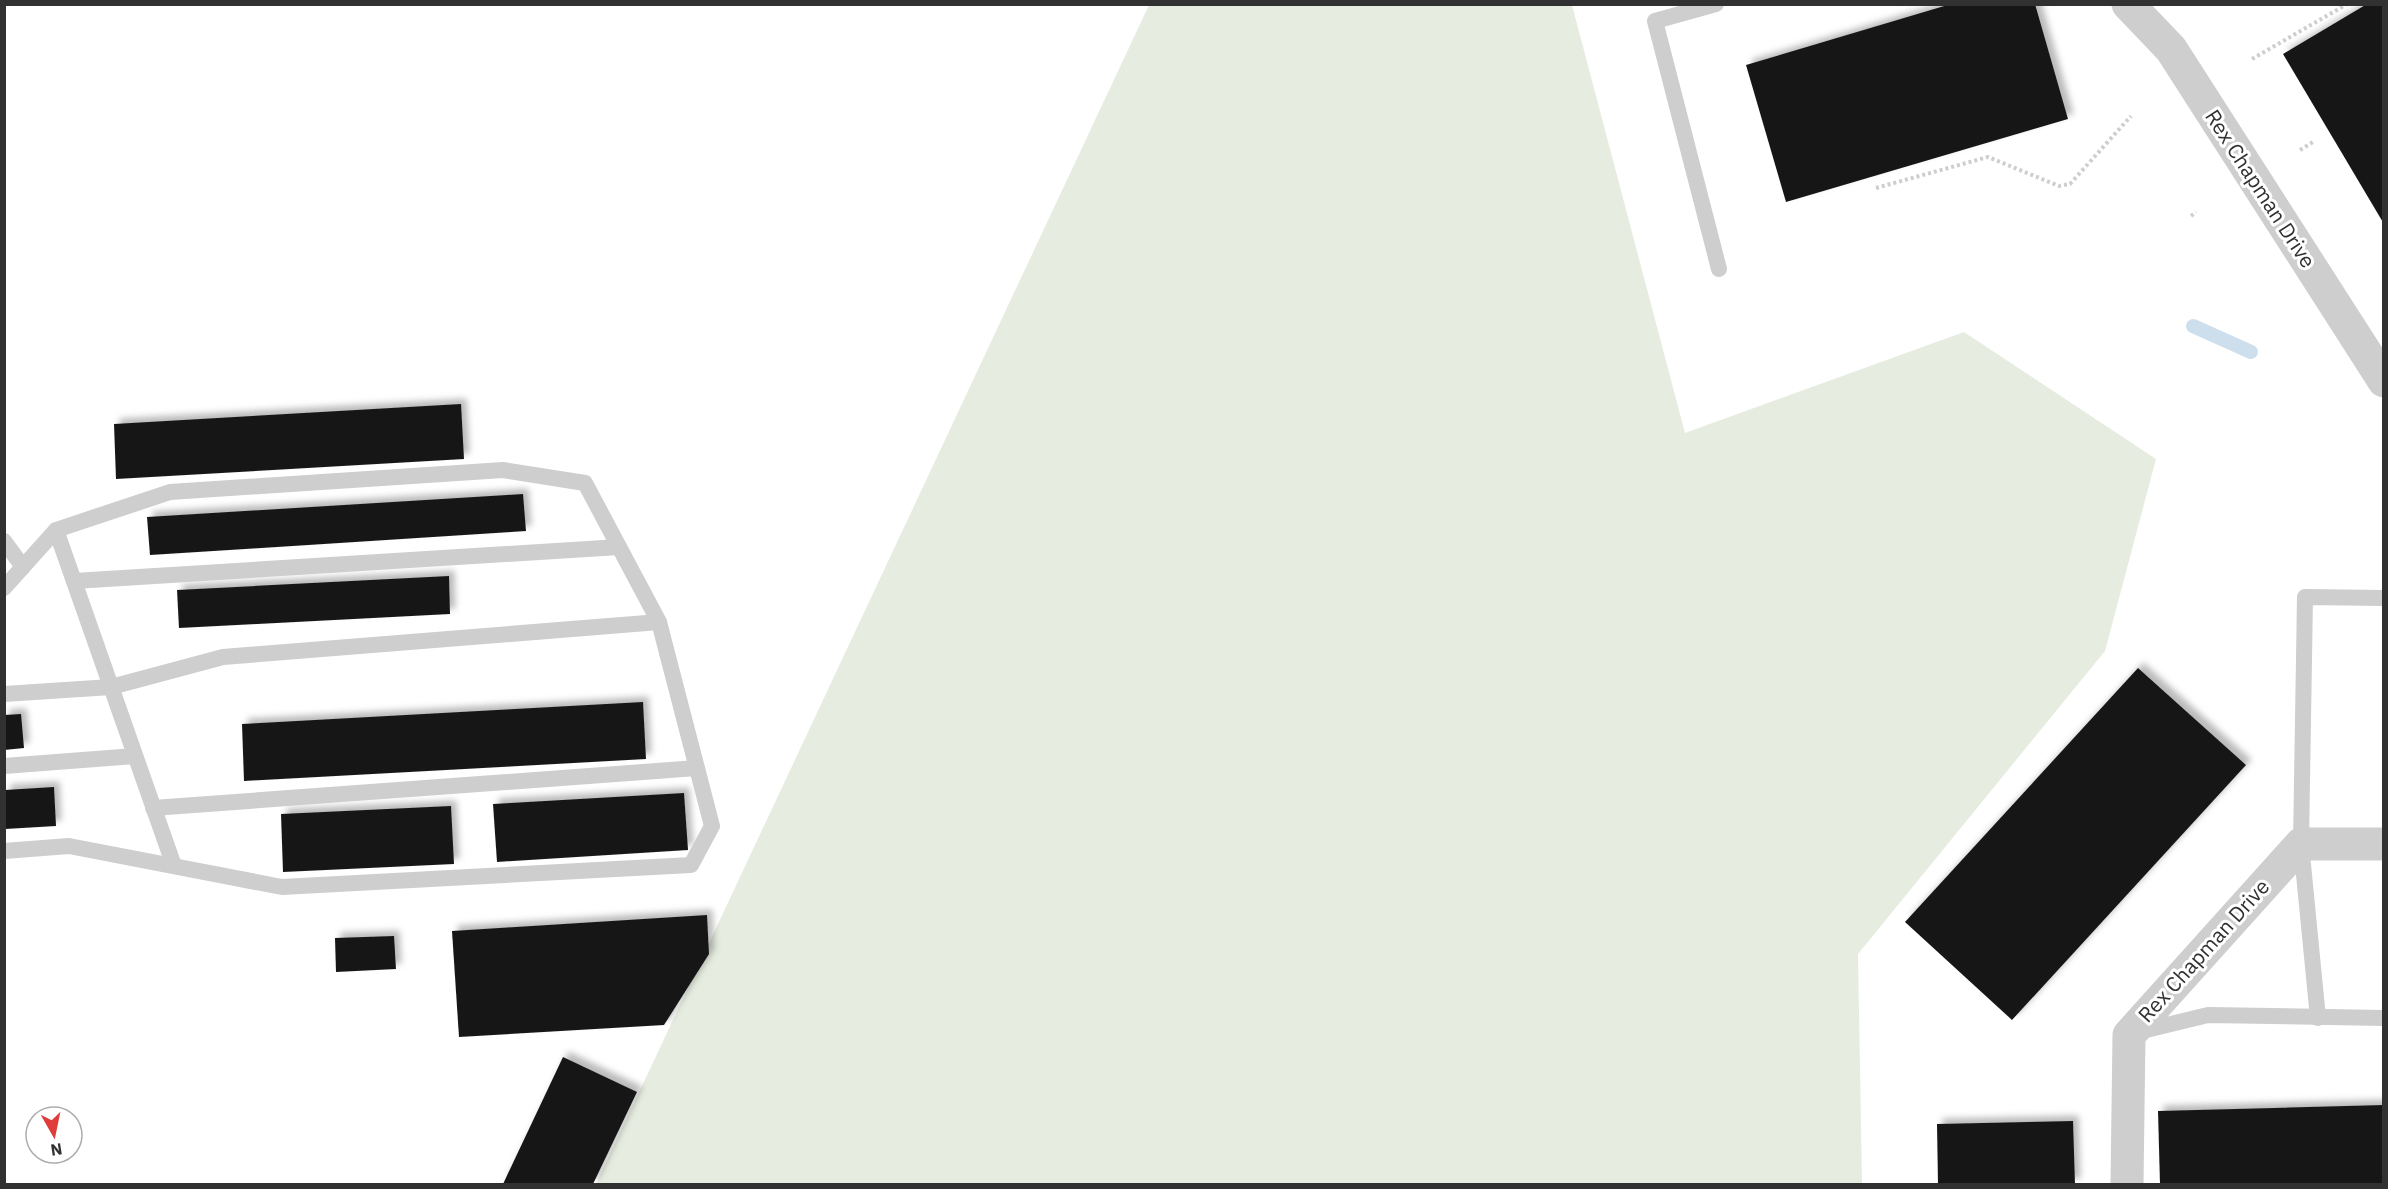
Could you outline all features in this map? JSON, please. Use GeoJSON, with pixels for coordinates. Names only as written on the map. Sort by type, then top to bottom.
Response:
{"type":"FeatureCollection","features":[{"type":"Feature","properties":{"kind":"street","name":"Rex Chapman Drive"},"geometry":{"type":"LineString","coordinates":[[2128,4],[2170,50],[2384,381]]}},
{"type":"Feature","properties":{"kind":"street","name":"Rex Chapman Drive"},"geometry":{"type":"LineString","coordinates":[[2127,1185],[2128,1035],[2301,844]]}},
{"type":"Feature","properties":{"kind":"street"},"geometry":{"type":"LineString","coordinates":[[2301,844],[2384,844]]}},
{"type":"Feature","properties":{"kind":"lane"},"geometry":{"type":"LineString","coordinates":[[1716,4],[1652,13],[1719,269]]}},
{"type":"Feature","properties":{"kind":"lane"},"geometry":{"type":"LineString","coordinates":[[4,588],[56,530],[170,492],[503,470],[585,483],[659,622],[712,826],[691,865],[282,887],[69,846],[4,851]]}},
{"type":"Feature","properties":{"kind":"lane"},"geometry":{"type":"LineString","coordinates":[[56,530],[174,866]]}},
{"type":"Feature","properties":{"kind":"lane"},"geometry":{"type":"LineString","coordinates":[[4,541],[23,567]]}},
{"type":"Feature","properties":{"kind":"lane"},"geometry":{"type":"LineString","coordinates":[[74,581],[619,547]]}},
{"type":"Feature","properties":{"kind":"lane"},"geometry":{"type":"LineString","coordinates":[[2318,1018],[2301,844],[2305,597],[2384,598]]}},
{"type":"Feature","properties":{"kind":"lane"},"geometry":{"type":"LineString","coordinates":[[4,694],[111,687],[223,657],[659,622]]}},
{"type":"Feature","properties":{"kind":"lane"},"geometry":{"type":"LineString","coordinates":[[4,766],[135,756]]}},
{"type":"Feature","properties":{"kind":"lane"},"geometry":{"type":"LineString","coordinates":[[153,808],[697,768]]}},
{"type":"Feature","properties":{"kind":"lane"},"geometry":{"type":"LineString","coordinates":[[2128,1035],[2208,1016],[2384,1018]]}},
{"type":"Feature","properties":{"kind":"path"},"geometry":{"type":"LineString","coordinates":[[2252,59],[2347,4]]}},
{"type":"Feature","properties":{"kind":"path"},"geometry":{"type":"LineString","coordinates":[[1876,188],[1988,157],[2059,186],[2070,184],[2131,116]]}},
{"type":"Feature","properties":{"kind":"path"},"geometry":{"type":"LineString","coordinates":[[2300,150],[2313,142]]}},
{"type":"Feature","properties":{"kind":"path"},"geometry":{"type":"LineString","coordinates":[[2191,216],[2196,212]]}},
{"type":"Feature","properties":{"kind":"shaded area"},"geometry":{"type":"Polygon","coordinates":[[[1149,5],[1572,5],[1685,433],[1964,332],[2156,459],[2105,651],[1858,954],[1862,1184],[596,1184],[1149,5]]]}},
{"type":"Feature","properties":{"kind":"building"},"geometry":{"type":"Polygon","coordinates":[[[1951,4],[2035,4],[2068,119],[1786,202],[1746,65],[1951,4]]]}},
{"type":"Feature","properties":{"kind":"building"},"geometry":{"type":"Polygon","coordinates":[[[2367,4],[2384,4],[2384,224],[2283,54],[2367,4]]]}},
{"type":"Feature","properties":{"kind":"building"},"geometry":{"type":"Polygon","coordinates":[[[461,404],[464,459],[116,479],[114,424],[461,404]]]}},
{"type":"Feature","properties":{"kind":"building"},"geometry":{"type":"Polygon","coordinates":[[[523,494],[526,531],[150,555],[147,517],[523,494]]]}},
{"type":"Feature","properties":{"kind":"building"},"geometry":{"type":"Polygon","coordinates":[[[449,576],[450,614],[179,628],[177,590],[449,576]]]}},
{"type":"Feature","properties":{"kind":"building"},"geometry":{"type":"Polygon","coordinates":[[[2138,668],[2246,765],[2012,1020],[1905,922],[2138,668]]]}},
{"type":"Feature","properties":{"kind":"building"},"geometry":{"type":"Polygon","coordinates":[[[643,702],[646,759],[244,781],[242,724],[643,702]]]}},
{"type":"Feature","properties":{"kind":"building"},"geometry":{"type":"Polygon","coordinates":[[[21,714],[24,748],[4,750],[4,715],[21,714]]]}},
{"type":"Feature","properties":{"kind":"building"},"geometry":{"type":"Polygon","coordinates":[[[54,787],[56,826],[5,829],[5,790],[54,787]]]}},
{"type":"Feature","properties":{"kind":"building"},"geometry":{"type":"Polygon","coordinates":[[[684,793],[688,850],[497,862],[493,804],[684,793]]]}},
{"type":"Feature","properties":{"kind":"building"},"geometry":{"type":"Polygon","coordinates":[[[451,806],[454,864],[283,872],[281,814],[451,806]]]}},
{"type":"Feature","properties":{"kind":"building"},"geometry":{"type":"Polygon","coordinates":[[[707,915],[709,954],[664,1025],[459,1037],[452,931],[707,915]]]}},
{"type":"Feature","properties":{"kind":"building"},"geometry":{"type":"Polygon","coordinates":[[[394,936],[396,969],[336,972],[335,938],[394,936]]]}},
{"type":"Feature","properties":{"kind":"building"},"geometry":{"type":"Polygon","coordinates":[[[563,1057],[637,1092],[593,1184],[503,1184],[563,1057]]]}},
{"type":"Feature","properties":{"kind":"building"},"geometry":{"type":"Polygon","coordinates":[[[2384,1105],[2384,1184],[2160,1184],[2158,1111],[2384,1105]]]}},
{"type":"Feature","properties":{"kind":"building"},"geometry":{"type":"Polygon","coordinates":[[[2073,1121],[2075,1184],[1938,1184],[1937,1124],[2073,1121]]]}},
{"type":"Feature","properties":{"kind":"waterway"},"geometry":{"type":"LineString","coordinates":[[2193,326],[2251,352]]}}]}
